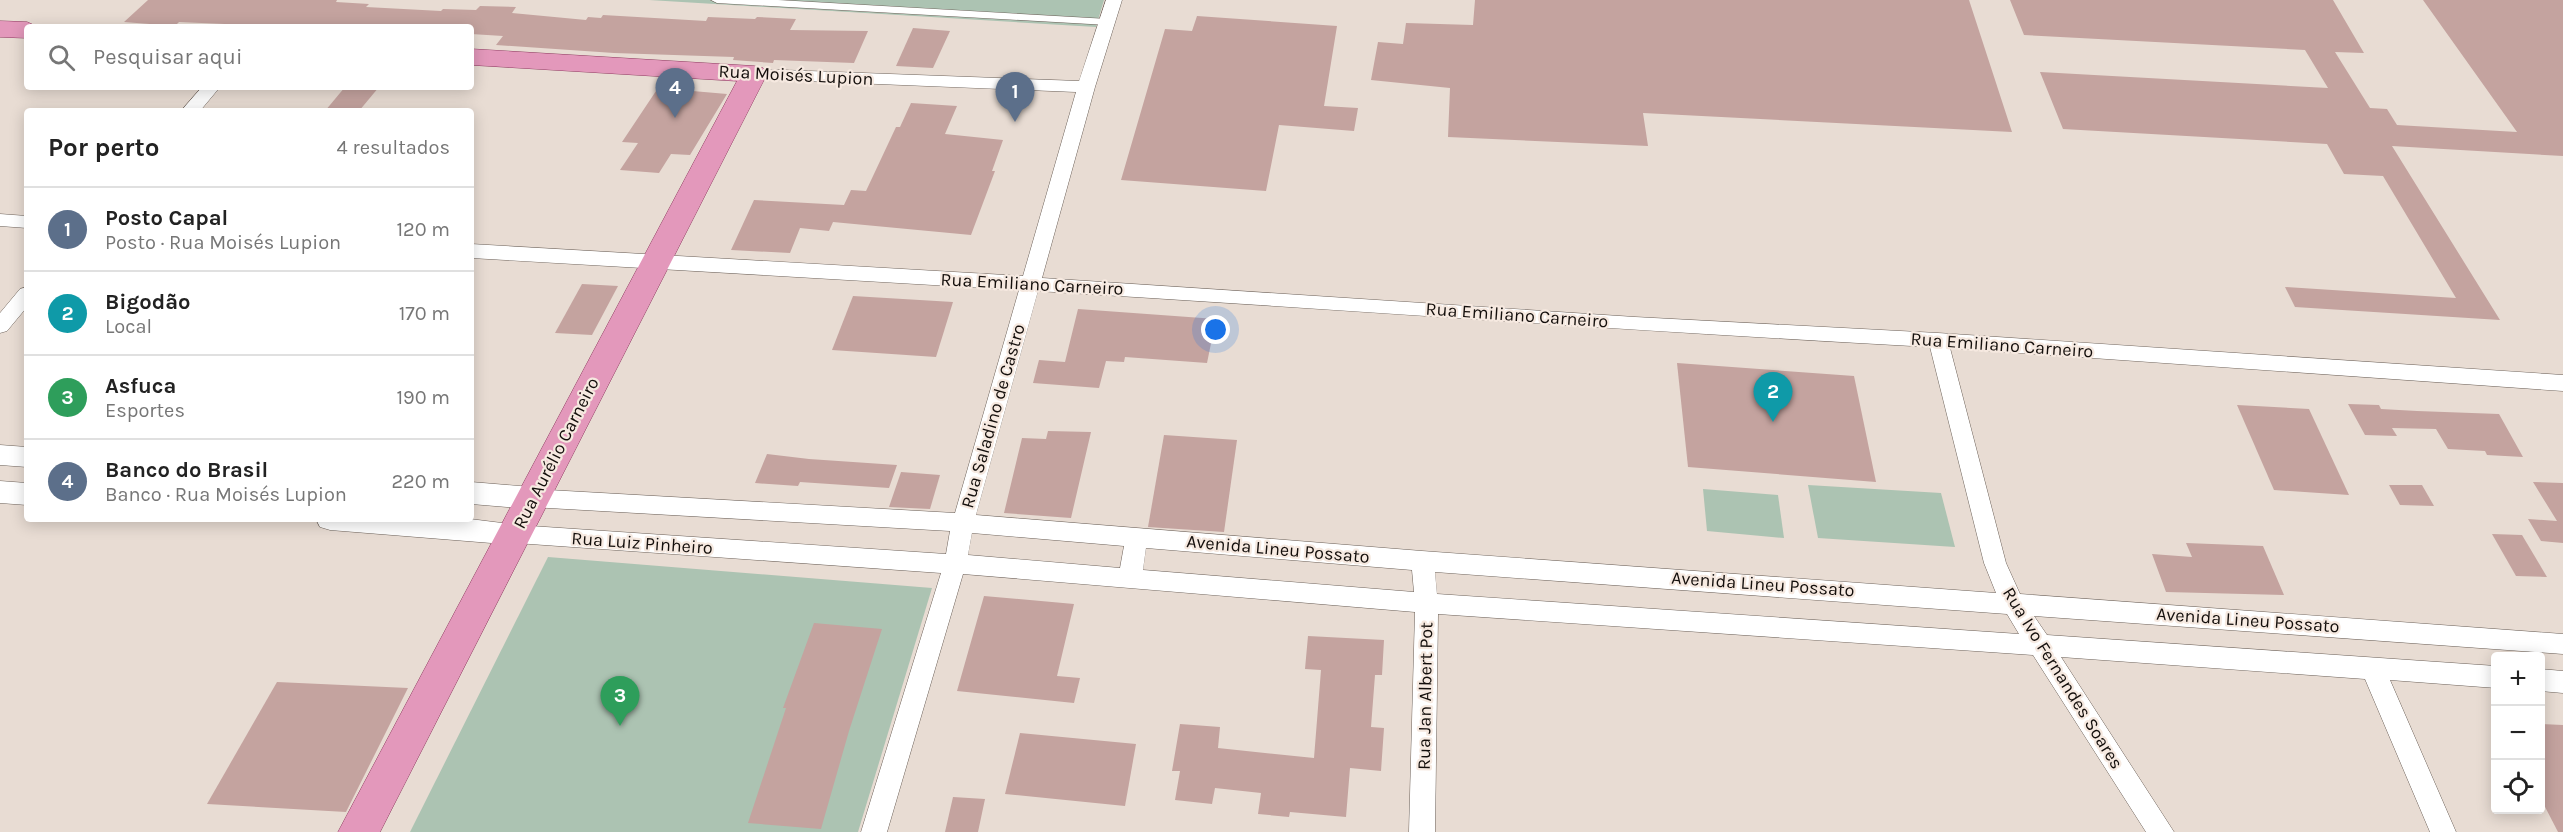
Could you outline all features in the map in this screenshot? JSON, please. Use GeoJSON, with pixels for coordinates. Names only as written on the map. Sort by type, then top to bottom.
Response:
{"type":"FeatureCollection","features":[{"type":"Feature","properties":{"kind":"main road"},"geometry":{"type":"LineString","coordinates":[[0,29],[24,30]]}},
{"type":"Feature","properties":{"kind":"main road","name":"Rua Moisés Lupion"},"geometry":{"type":"LineString","coordinates":[[474,57],[754,74]]}},
{"type":"Feature","properties":{"kind":"main road","name":"Rua Aurélio Carneiro"},"geometry":{"type":"LineString","coordinates":[[358,832],[516,534],[531,498],[754,74]]}},
{"type":"Feature","properties":{"kind":"street"},"geometry":{"type":"LineString","coordinates":[[717,0],[1108,22]]}},
{"type":"Feature","properties":{"kind":"street","name":"Rua Saladino de Castro"},"geometry":{"type":"LineString","coordinates":[[874,832],[954,564],[963,523],[1086,87],[1114,0]]}},
{"type":"Feature","properties":{"kind":"street","name":"Rua Moisés Lupion"},"geometry":{"type":"LineString","coordinates":[[754,74],[1086,87]]}},
{"type":"Feature","properties":{"kind":"street"},"geometry":{"type":"LineString","coordinates":[[193,108],[208,90]]}},
{"type":"Feature","properties":{"kind":"street"},"geometry":{"type":"LineString","coordinates":[[0,220],[24,222]]}},
{"type":"Feature","properties":{"kind":"street","name":"Rua Emiliano Carneiro"},"geometry":{"type":"LineString","coordinates":[[474,251],[1938,340],[2563,383]]}},
{"type":"Feature","properties":{"kind":"street"},"geometry":{"type":"LineString","coordinates":[[0,326],[24,298]]}},
{"type":"Feature","properties":{"kind":"street","name":"Rua Ivo Fernandes Soares"},"geometry":{"type":"LineString","coordinates":[[1938,340],[1995,563],[2012,602],[2161,832]]}},
{"type":"Feature","properties":{"kind":"street"},"geometry":{"type":"LineString","coordinates":[[0,455],[24,457]]}},
{"type":"Feature","properties":{"kind":"street"},"geometry":{"type":"LineString","coordinates":[[0,492],[24,494]]}},
{"type":"Feature","properties":{"kind":"street","name":"Rua Luiz Pinheiro"},"geometry":{"type":"LineString","coordinates":[[474,493],[963,523]]}},
{"type":"Feature","properties":{"kind":"street","name":"Rua Luiz Pinheiro"},"geometry":{"type":"LineString","coordinates":[[367,522],[954,564]]}},
{"type":"Feature","properties":{"kind":"street","name":"Avenida Lineu Possato"},"geometry":{"type":"LineString","coordinates":[[963,523],[1422,561],[2012,602],[2563,644]]}},
{"type":"Feature","properties":{"kind":"street"},"geometry":{"type":"LineString","coordinates":[[1130,578],[1137,537]]}},
{"type":"Feature","properties":{"kind":"street","name":"Rua Jan Albert Pot"},"geometry":{"type":"LineString","coordinates":[[1422,561],[1427,603],[1422,832]]}},
{"type":"Feature","properties":{"kind":"street"},"geometry":{"type":"LineString","coordinates":[[954,564],[1427,603],[2491,677]]}},
{"type":"Feature","properties":{"kind":"street"},"geometry":{"type":"LineString","coordinates":[[2373,669],[2443,832]]}},
{"type":"Feature","properties":{"kind":"street"},"geometry":{"type":"LineString","coordinates":[[2545,680],[2563,682]]}},
{"type":"Feature","properties":{"kind":"green space"},"geometry":{"type":"Polygon","coordinates":[[[649,0],[1104,0],[1096,27],[649,0]]]}},
{"type":"Feature","properties":{"kind":"green space"},"geometry":{"type":"Polygon","coordinates":[[[1808,485],[1941,493],[1955,547],[1818,538],[1808,485]]]}},
{"type":"Feature","properties":{"kind":"green space"},"geometry":{"type":"Polygon","coordinates":[[[1703,489],[1778,495],[1784,538],[1707,531],[1703,489]]]}},
{"type":"Feature","properties":{"kind":"green space"},"geometry":{"type":"Polygon","coordinates":[[[548,557],[932,588],[858,832],[410,832],[548,557]]]}},
{"type":"Feature","properties":{"kind":"building"},"geometry":{"type":"Polygon","coordinates":[[[148,0],[337,0],[336,2],[369,4],[366,7],[441,11],[443,9],[476,10],[480,6],[516,7],[512,13],[586,20],[588,17],[601,18],[603,15],[706,21],[708,17],[796,19],[790,30],[868,31],[854,63],[774,60],[773,63],[733,60],[734,57],[614,53],[496,45],[503,36],[474,34],[474,24],[179,22],[177,24],[150,24],[124,22],[148,0]]]}},
{"type":"Feature","properties":{"kind":"building"},"geometry":{"type":"Polygon","coordinates":[[[1475,0],[1969,0],[2012,132],[1643,113],[1648,146],[1448,137],[1450,88],[1371,80],[1378,42],[1403,44],[1406,23],[1473,25],[1475,0]]]}},
{"type":"Feature","properties":{"kind":"building"},"geometry":{"type":"Polygon","coordinates":[[[2010,0],[2333,0],[2364,53],[2335,52],[2370,108],[2387,109],[2397,125],[2517,132],[2423,0],[2563,0],[2563,156],[2392,146],[2500,320],[2295,307],[2285,287],[2456,298],[2383,176],[2344,174],[2327,144],[2063,129],[2040,72],[2328,88],[2305,50],[2024,35],[2010,0]]]}},
{"type":"Feature","properties":{"kind":"building"},"geometry":{"type":"Polygon","coordinates":[[[1197,16],[1337,26],[1324,106],[1358,108],[1354,131],[1279,125],[1266,191],[1121,180],[1165,29],[1192,31],[1197,16]]]}},
{"type":"Feature","properties":{"kind":"building"},"geometry":{"type":"Polygon","coordinates":[[[913,28],[950,31],[933,68],[896,66],[913,28]]]}},
{"type":"Feature","properties":{"kind":"building"},"geometry":{"type":"Polygon","coordinates":[[[658,88],[727,94],[690,155],[671,154],[659,173],[620,170],[638,143],[622,142],[658,88]]]}},
{"type":"Feature","properties":{"kind":"building"},"geometry":{"type":"Polygon","coordinates":[[[342,90],[376,90],[362,108],[328,108],[342,90]]]}},
{"type":"Feature","properties":{"kind":"building"},"geometry":{"type":"Polygon","coordinates":[[[911,103],[957,106],[945,134],[1003,140],[992,171],[995,171],[971,235],[833,222],[829,231],[800,228],[790,253],[731,250],[754,200],[844,205],[851,190],[866,191],[896,127],[900,127],[911,103]]]}},
{"type":"Feature","properties":{"kind":"building"},"geometry":{"type":"Polygon","coordinates":[[[582,284],[618,286],[592,335],[555,333],[582,284]]]}},
{"type":"Feature","properties":{"kind":"building"},"geometry":{"type":"Polygon","coordinates":[[[853,296],[953,302],[936,357],[832,350],[853,296]]]}},
{"type":"Feature","properties":{"kind":"building"},"geometry":{"type":"Polygon","coordinates":[[[1078,309],[1216,319],[1207,363],[1125,357],[1124,362],[1106,361],[1099,388],[1033,383],[1039,360],[1065,362],[1078,309]]]}},
{"type":"Feature","properties":{"kind":"building"},"geometry":{"type":"Polygon","coordinates":[[[1677,363],[1854,376],[1876,482],[1688,467],[1677,363]]]}},
{"type":"Feature","properties":{"kind":"building"},"geometry":{"type":"Polygon","coordinates":[[[2348,404],[2379,405],[2381,409],[2499,414],[2523,457],[2487,455],[2485,451],[2448,449],[2436,429],[2392,428],[2397,436],[2365,435],[2348,404]]]}},
{"type":"Feature","properties":{"kind":"building"},"geometry":{"type":"Polygon","coordinates":[[[2237,405],[2309,409],[2349,495],[2274,490],[2237,405]]]}},
{"type":"Feature","properties":{"kind":"building"},"geometry":{"type":"Polygon","coordinates":[[[1048,431],[1091,432],[1071,518],[1004,513],[1022,438],[1046,439],[1048,431]]]}},
{"type":"Feature","properties":{"kind":"building"},"geometry":{"type":"Polygon","coordinates":[[[1164,435],[1237,440],[1224,532],[1148,527],[1164,435]]]}},
{"type":"Feature","properties":{"kind":"building"},"geometry":{"type":"Polygon","coordinates":[[[767,454],[897,465],[889,488],[800,482],[798,486],[755,483],[767,454]]]}},
{"type":"Feature","properties":{"kind":"building"},"geometry":{"type":"Polygon","coordinates":[[[901,472],[940,475],[930,509],[889,507],[901,472]]]}},
{"type":"Feature","properties":{"kind":"building"},"geometry":{"type":"Polygon","coordinates":[[[2533,482],[2563,483],[2563,543],[2541,541],[2528,519],[2557,521],[2533,482]]]}},
{"type":"Feature","properties":{"kind":"building"},"geometry":{"type":"Polygon","coordinates":[[[2389,485],[2422,485],[2434,506],[2400,505],[2389,485]]]}},
{"type":"Feature","properties":{"kind":"building"},"geometry":{"type":"Polygon","coordinates":[[[2492,534],[2522,535],[2547,577],[2516,576],[2492,534]]]}},
{"type":"Feature","properties":{"kind":"building"},"geometry":{"type":"Polygon","coordinates":[[[2186,543],[2263,546],[2284,595],[2166,592],[2152,554],[2192,557],[2186,543]]]}},
{"type":"Feature","properties":{"kind":"building"},"geometry":{"type":"Polygon","coordinates":[[[984,596],[1074,604],[1057,676],[1080,678],[1074,703],[957,691],[984,596]]]}},
{"type":"Feature","properties":{"kind":"building"},"geometry":{"type":"Polygon","coordinates":[[[814,623],[882,629],[849,731],[821,829],[748,823],[786,708],[783,708],[814,623]]]}},
{"type":"Feature","properties":{"kind":"building"},"geometry":{"type":"Polygon","coordinates":[[[1308,636],[1384,640],[1382,675],[1375,675],[1371,727],[1384,728],[1381,771],[1350,768],[1346,817],[1290,812],[1289,817],[1258,814],[1261,793],[1215,788],[1212,804],[1175,800],[1180,771],[1172,771],[1180,724],[1220,727],[1218,748],[1314,758],[1321,670],[1305,669],[1308,636]]]}},
{"type":"Feature","properties":{"kind":"building"},"geometry":{"type":"Polygon","coordinates":[[[277,682],[408,688],[346,812],[207,804],[277,682]]]}},
{"type":"Feature","properties":{"kind":"building"},"geometry":{"type":"Polygon","coordinates":[[[2545,724],[2563,725],[2563,832],[2558,832],[2545,807],[2545,724]]]}},
{"type":"Feature","properties":{"kind":"building"},"geometry":{"type":"Polygon","coordinates":[[[1020,733],[1136,744],[1125,806],[1005,794],[1020,733]]]}},
{"type":"Feature","properties":{"kind":"building"},"geometry":{"type":"Polygon","coordinates":[[[953,797],[985,799],[978,832],[945,832],[953,797]]]}},
{"type":"Feature","properties":{"kind":"place","name":"Banco do Brasil"},"geometry":{"type":"Point","coordinates":[675,118]}},
{"type":"Feature","properties":{"kind":"place","name":"Posto Capal"},"geometry":{"type":"Point","coordinates":[1015,122]}},
{"type":"Feature","properties":{"kind":"place","name":"Bigodão"},"geometry":{"type":"Point","coordinates":[1773,422]}},
{"type":"Feature","properties":{"kind":"place","name":"Asfuca"},"geometry":{"type":"Point","coordinates":[620,726]}}]}
